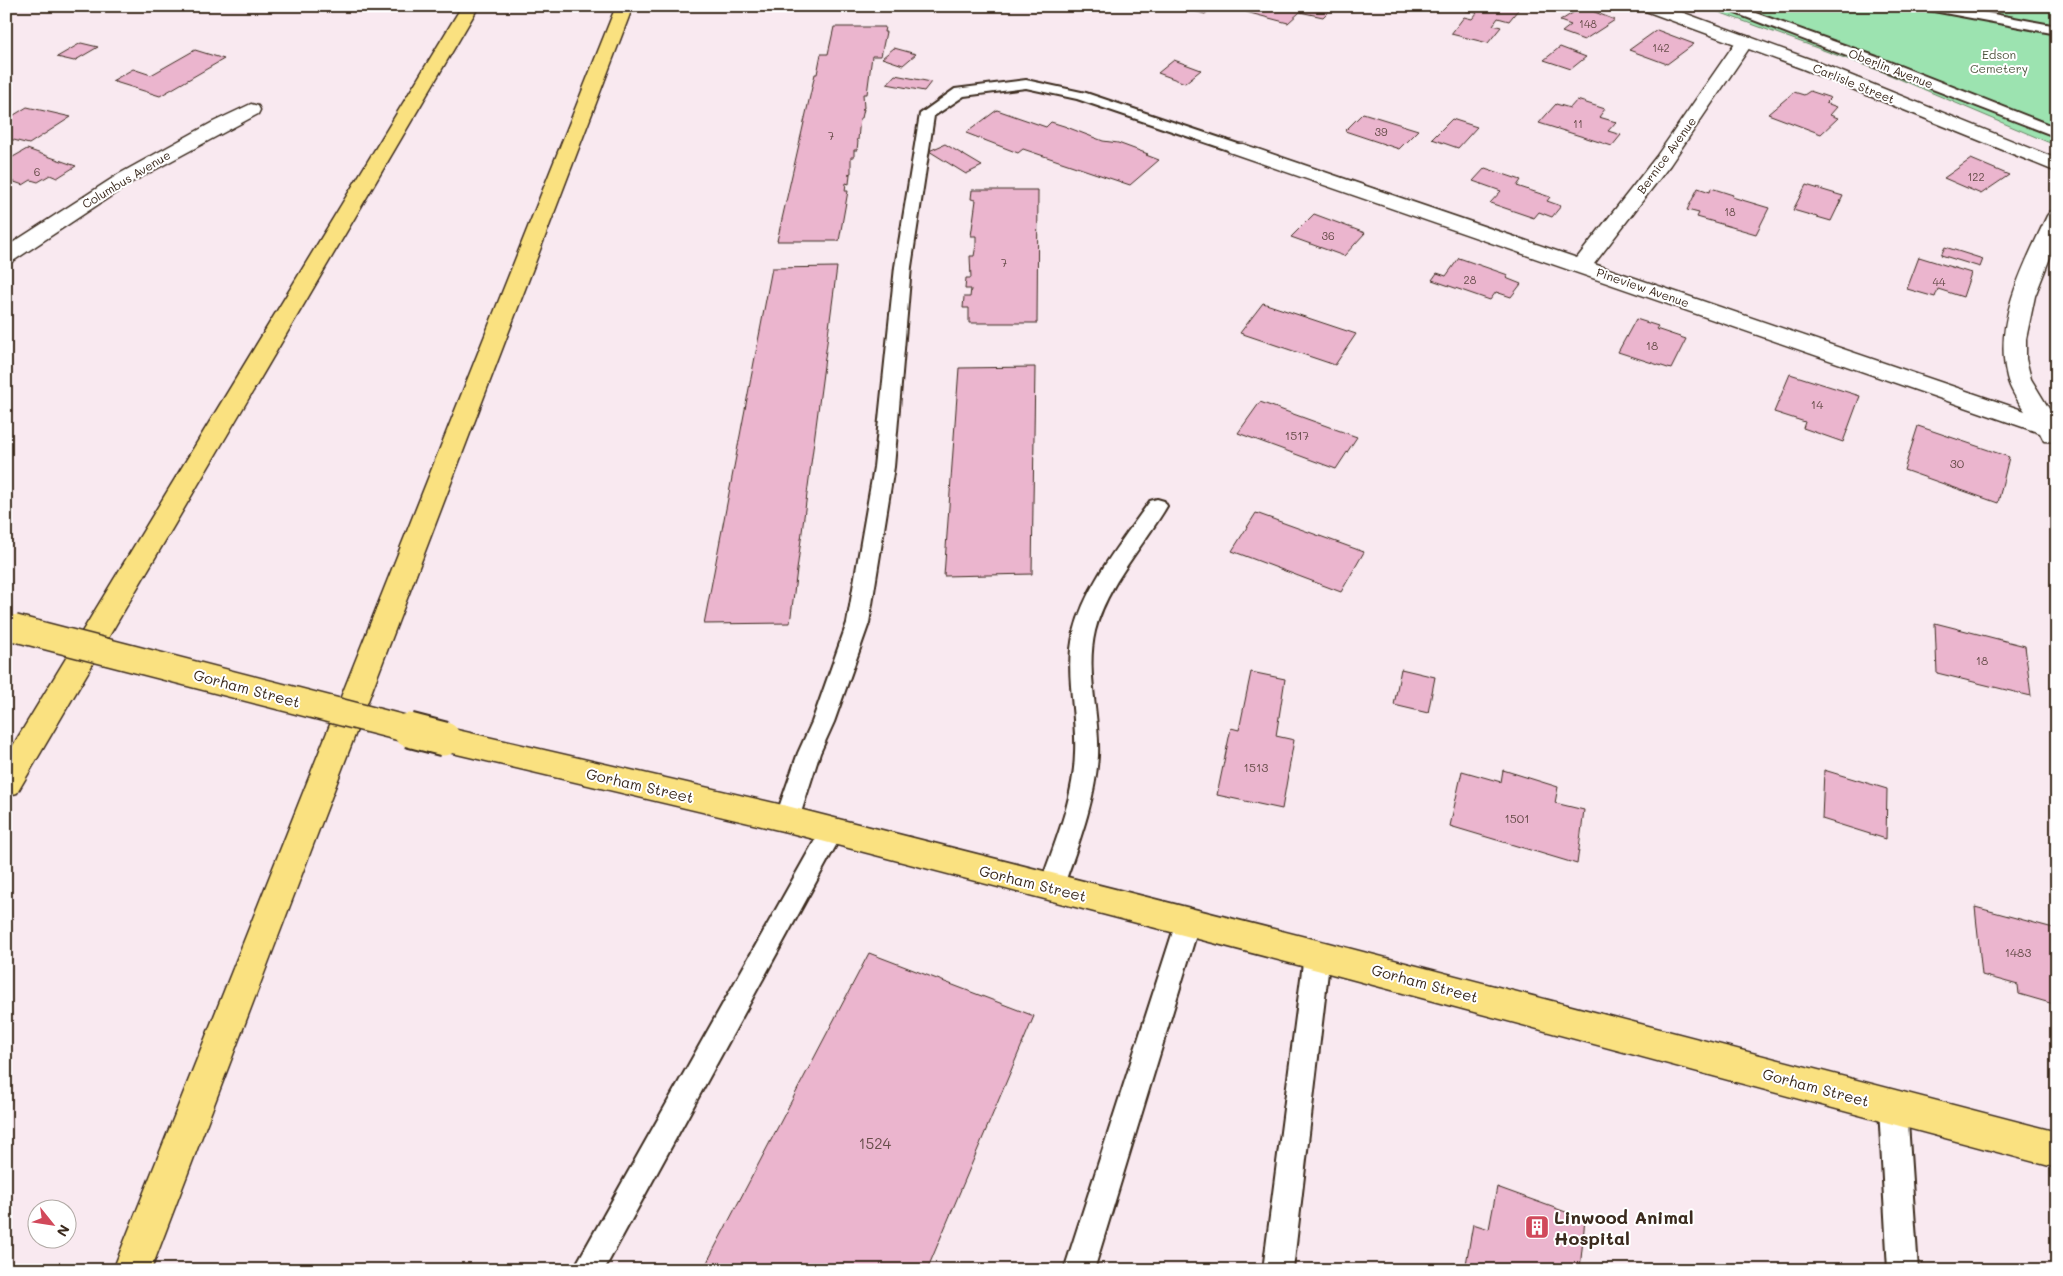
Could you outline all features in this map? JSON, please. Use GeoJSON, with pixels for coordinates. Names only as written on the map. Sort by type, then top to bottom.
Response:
{"type":"FeatureCollection","features":[{"type":"Feature","properties":{"kind":"main road"},"geometry":{"type":"LineString","coordinates":[[6,784],[471,6]]}},
{"type":"Feature","properties":{"kind":"main road"},"geometry":{"type":"LineString","coordinates":[[132,1270],[624,6]]}},
{"type":"Feature","properties":{"kind":"main road","name":"Gorham Street"},"geometry":{"type":"LineString","coordinates":[[10,627],[444,739],[787,819],[1051,888],[1317,954],[2057,1150]]}},
{"type":"Feature","properties":{"kind":"street","name":"Carlisle Street"},"geometry":{"type":"LineString","coordinates":[[1650,6],[1860,86],[2057,166]]}},
{"type":"Feature","properties":{"kind":"street","name":"Bernice Avenue"},"geometry":{"type":"LineString","coordinates":[[1582,266],[1663,161],[1745,41]]}},
{"type":"Feature","properties":{"kind":"street","name":"Columbus Avenue"},"geometry":{"type":"LineString","coordinates":[[6,257],[60,220],[182,145],[252,110]]}},
{"type":"Feature","properties":{"kind":"street","name":"Pineview Avenue"},"geometry":{"type":"LineString","coordinates":[[1236,148],[1582,266],[2053,435]]}},
{"type":"Feature","properties":{"kind":"street"},"geometry":{"type":"LineString","coordinates":[[2053,435],[2020,380],[2014,357],[2015,336],[2032,273],[2057,216]]}},
{"type":"Feature","properties":{"kind":"lane","name":"Oberlin Avenue"},"geometry":{"type":"LineString","coordinates":[[1723,6],[1863,57],[2057,133]]}},
{"type":"Feature","properties":{"kind":"lane"},"geometry":{"type":"LineString","coordinates":[[1928,6],[2057,30]]}},
{"type":"Feature","properties":{"kind":"lane"},"geometry":{"type":"LineString","coordinates":[[787,819],[808,753],[823,722],[858,623],[884,467],[903,266],[927,114],[960,92],[1026,84],[1081,96],[1236,148]]}},
{"type":"Feature","properties":{"kind":"lane"},"geometry":{"type":"LineString","coordinates":[[1051,888],[1072,827],[1085,779],[1087,736],[1080,663],[1084,631],[1094,604],[1157,506]]}},
{"type":"Feature","properties":{"kind":"lane"},"geometry":{"type":"LineString","coordinates":[[588,1270],[832,831]]}},
{"type":"Feature","properties":{"kind":"lane"},"geometry":{"type":"LineString","coordinates":[[1079,1270],[1188,922]]}},
{"type":"Feature","properties":{"kind":"lane"},"geometry":{"type":"LineString","coordinates":[[1278,1270],[1317,954]]}},
{"type":"Feature","properties":{"kind":"lane"},"geometry":{"type":"LineString","coordinates":[[1893,1108],[1903,1270]]}},
{"type":"Feature","properties":{"kind":"green space","name":"Edson Cemetery"},"geometry":{"type":"Polygon","coordinates":[[[1702,6],[2057,6],[2057,146],[1883,72],[1702,6]]]}},
{"type":"Feature","properties":{"kind":"building"},"geometry":{"type":"Polygon","coordinates":[[[1184,6],[1203,6],[1211,9],[1205,14],[1182,8],[1184,6]]]}},
{"type":"Feature","properties":{"kind":"building"},"geometry":{"type":"Polygon","coordinates":[[[1252,6],[1334,6],[1323,17],[1300,12],[1288,23],[1246,12],[1252,6]]]}},
{"type":"Feature","properties":{"kind":"building"},"geometry":{"type":"Polygon","coordinates":[[[1470,6],[1521,6],[1509,21],[1498,18],[1493,25],[1501,27],[1488,43],[1451,34],[1464,17],[1472,19],[1477,13],[1466,11],[1470,6]]]}},
{"type":"Feature","properties":{"kind":"building"},"geometry":{"type":"Polygon","coordinates":[[[1582,7],[1615,20],[1584,40],[1562,32],[1571,25],[1560,21],[1582,7]]]}},
{"type":"Feature","properties":{"kind":"building"},"geometry":{"type":"Polygon","coordinates":[[[834,27],[885,27],[884,32],[886,32],[881,56],[872,56],[867,94],[863,94],[864,108],[862,109],[864,109],[862,118],[860,118],[858,140],[856,140],[858,141],[857,150],[854,150],[854,157],[851,157],[851,173],[848,174],[850,174],[849,184],[846,183],[845,191],[848,191],[839,241],[777,241],[815,74],[817,74],[821,54],[828,54],[834,27]]]}},
{"type":"Feature","properties":{"kind":"building"},"geometry":{"type":"Polygon","coordinates":[[[1657,30],[1694,44],[1667,64],[1629,50],[1657,30]]]}},
{"type":"Feature","properties":{"kind":"building"},"geometry":{"type":"Polygon","coordinates":[[[81,43],[98,47],[74,61],[57,57],[81,43]]]}},
{"type":"Feature","properties":{"kind":"building"},"geometry":{"type":"Polygon","coordinates":[[[1560,47],[1586,57],[1571,69],[1544,60],[1560,47]]]}},
{"type":"Feature","properties":{"kind":"building"},"geometry":{"type":"Polygon","coordinates":[[[894,48],[916,54],[903,65],[882,58],[894,48]]]}},
{"type":"Feature","properties":{"kind":"building"},"geometry":{"type":"Polygon","coordinates":[[[195,50],[224,59],[160,96],[112,81],[133,69],[151,75],[195,50]]]}},
{"type":"Feature","properties":{"kind":"building"},"geometry":{"type":"Polygon","coordinates":[[[1174,60],[1201,70],[1185,83],[1158,73],[1174,60]]]}},
{"type":"Feature","properties":{"kind":"building"},"geometry":{"type":"Polygon","coordinates":[[[895,75],[931,82],[924,91],[887,84],[895,75]]]}},
{"type":"Feature","properties":{"kind":"building"},"geometry":{"type":"Polygon","coordinates":[[[1810,91],[1831,98],[1826,103],[1837,107],[1830,115],[1838,118],[1821,134],[1768,114],[1794,92],[1804,95],[1810,91]]]}},
{"type":"Feature","properties":{"kind":"building"},"geometry":{"type":"Polygon","coordinates":[[[1577,100],[1605,109],[1599,117],[1616,122],[1608,131],[1621,135],[1612,146],[1539,123],[1556,104],[1570,108],[1577,100]]]}},
{"type":"Feature","properties":{"kind":"building"},"geometry":{"type":"Polygon","coordinates":[[[27,107],[71,117],[29,144],[6,138],[6,120],[27,107]]]}},
{"type":"Feature","properties":{"kind":"building"},"geometry":{"type":"Polygon","coordinates":[[[997,110],[1046,127],[1051,122],[1064,126],[1103,141],[1118,143],[1159,160],[1130,185],[1023,149],[1018,153],[966,133],[997,110]]]}},
{"type":"Feature","properties":{"kind":"building"},"geometry":{"type":"Polygon","coordinates":[[[1363,113],[1418,130],[1399,149],[1345,131],[1363,113]]]}},
{"type":"Feature","properties":{"kind":"building"},"geometry":{"type":"Polygon","coordinates":[[[1452,119],[1477,127],[1458,148],[1432,139],[1452,119]]]}},
{"type":"Feature","properties":{"kind":"building"},"geometry":{"type":"Polygon","coordinates":[[[945,144],[982,166],[966,174],[929,151],[945,144]]]}},
{"type":"Feature","properties":{"kind":"building"},"geometry":{"type":"Polygon","coordinates":[[[27,149],[76,166],[57,178],[50,175],[38,182],[31,180],[23,185],[6,179],[6,161],[27,149]]]}},
{"type":"Feature","properties":{"kind":"building"},"geometry":{"type":"Polygon","coordinates":[[[1971,159],[2009,175],[1981,194],[1944,178],[1971,159]]]}},
{"type":"Feature","properties":{"kind":"building"},"geometry":{"type":"Polygon","coordinates":[[[1485,168],[1521,180],[1517,186],[1550,197],[1547,201],[1561,206],[1552,217],[1539,212],[1534,218],[1490,203],[1501,191],[1473,181],[1485,168]]]}},
{"type":"Feature","properties":{"kind":"building"},"geometry":{"type":"Polygon","coordinates":[[[1806,185],[1843,196],[1831,221],[1793,210],[1806,185]]]}},
{"type":"Feature","properties":{"kind":"building"},"geometry":{"type":"Polygon","coordinates":[[[1698,188],[1710,192],[1711,188],[1733,195],[1732,197],[1769,208],[1756,234],[1697,217],[1699,213],[1687,210],[1698,188]]]}},
{"type":"Feature","properties":{"kind":"building"},"geometry":{"type":"Polygon","coordinates":[[[972,190],[1038,190],[1037,323],[969,323],[969,308],[963,308],[964,297],[970,297],[971,289],[965,289],[966,278],[971,278],[970,256],[974,256],[976,245],[976,236],[971,236],[976,200],[971,199],[972,190]]]}},
{"type":"Feature","properties":{"kind":"building"},"geometry":{"type":"Polygon","coordinates":[[[1314,214],[1365,233],[1344,256],[1291,237],[1314,214]]]}},
{"type":"Feature","properties":{"kind":"building"},"geometry":{"type":"Polygon","coordinates":[[[1945,247],[1983,259],[1980,267],[1941,255],[1945,247]]]}},
{"type":"Feature","properties":{"kind":"building"},"geometry":{"type":"Polygon","coordinates":[[[1919,257],[1971,273],[1963,297],[1938,289],[1935,297],[1907,289],[1919,257]]]}},
{"type":"Feature","properties":{"kind":"building"},"geometry":{"type":"Polygon","coordinates":[[[1459,258],[1508,275],[1506,278],[1521,284],[1511,297],[1496,292],[1490,300],[1432,280],[1437,273],[1446,276],[1459,258]]]}},
{"type":"Feature","properties":{"kind":"building"},"geometry":{"type":"Polygon","coordinates":[[[837,267],[790,623],[704,624],[772,268],[837,267]]]}},
{"type":"Feature","properties":{"kind":"building"},"geometry":{"type":"Polygon","coordinates":[[[1263,303],[1356,334],[1335,365],[1240,333],[1263,303]]]}},
{"type":"Feature","properties":{"kind":"building"},"geometry":{"type":"Polygon","coordinates":[[[1636,319],[1658,326],[1656,329],[1686,339],[1671,369],[1618,352],[1636,319]]]}},
{"type":"Feature","properties":{"kind":"building"},"geometry":{"type":"Polygon","coordinates":[[[1035,367],[1032,574],[944,576],[959,368],[1035,367]]]}},
{"type":"Feature","properties":{"kind":"building"},"geometry":{"type":"Polygon","coordinates":[[[1790,374],[1860,396],[1843,442],[1803,428],[1805,422],[1774,412],[1790,374]]]}},
{"type":"Feature","properties":{"kind":"building"},"geometry":{"type":"Polygon","coordinates":[[[1260,402],[1357,437],[1336,469],[1238,433],[1260,402]]]}},
{"type":"Feature","properties":{"kind":"building"},"geometry":{"type":"Polygon","coordinates":[[[1918,426],[2009,457],[1998,503],[1904,470],[1918,426]]]}},
{"type":"Feature","properties":{"kind":"building"},"geometry":{"type":"Polygon","coordinates":[[[1256,513],[1364,552],[1341,592],[1232,551],[1256,513]]]}},
{"type":"Feature","properties":{"kind":"building"},"geometry":{"type":"Polygon","coordinates":[[[1935,623],[2025,646],[2031,696],[1937,673],[1935,623]]]}},
{"type":"Feature","properties":{"kind":"building"},"geometry":{"type":"Polygon","coordinates":[[[1401,669],[1435,677],[1428,713],[1394,705],[1401,669]]]}},
{"type":"Feature","properties":{"kind":"building"},"geometry":{"type":"Polygon","coordinates":[[[1251,672],[1285,679],[1276,736],[1294,740],[1282,809],[1217,795],[1231,728],[1239,730],[1251,672]]]}},
{"type":"Feature","properties":{"kind":"building"},"geometry":{"type":"Polygon","coordinates":[[[1503,770],[1558,787],[1555,803],[1584,810],[1577,864],[1450,826],[1462,771],[1501,782],[1503,770]]]}},
{"type":"Feature","properties":{"kind":"building"},"geometry":{"type":"Polygon","coordinates":[[[1824,770],[1887,789],[1886,839],[1822,819],[1824,770]]]}},
{"type":"Feature","properties":{"kind":"building"},"geometry":{"type":"Polygon","coordinates":[[[1975,907],[2057,929],[2057,1005],[2019,994],[2018,985],[1982,975],[1975,907]]]}},
{"type":"Feature","properties":{"kind":"building"},"geometry":{"type":"Polygon","coordinates":[[[869,953],[1034,1016],[927,1270],[703,1270],[869,953]]]}},
{"type":"Feature","properties":{"kind":"building","name":"Linwood Animal Hospital"},"geometry":{"type":"Polygon","coordinates":[[[1497,1187],[1585,1219],[1580,1269],[1583,1270],[1465,1270],[1473,1224],[1489,1229],[1497,1187]]]}},
{"type":"Feature","properties":{"kind":"place","name":"Linwood Animal Hospital"},"geometry":{"type":"Point","coordinates":[1537,1227]}}]}
